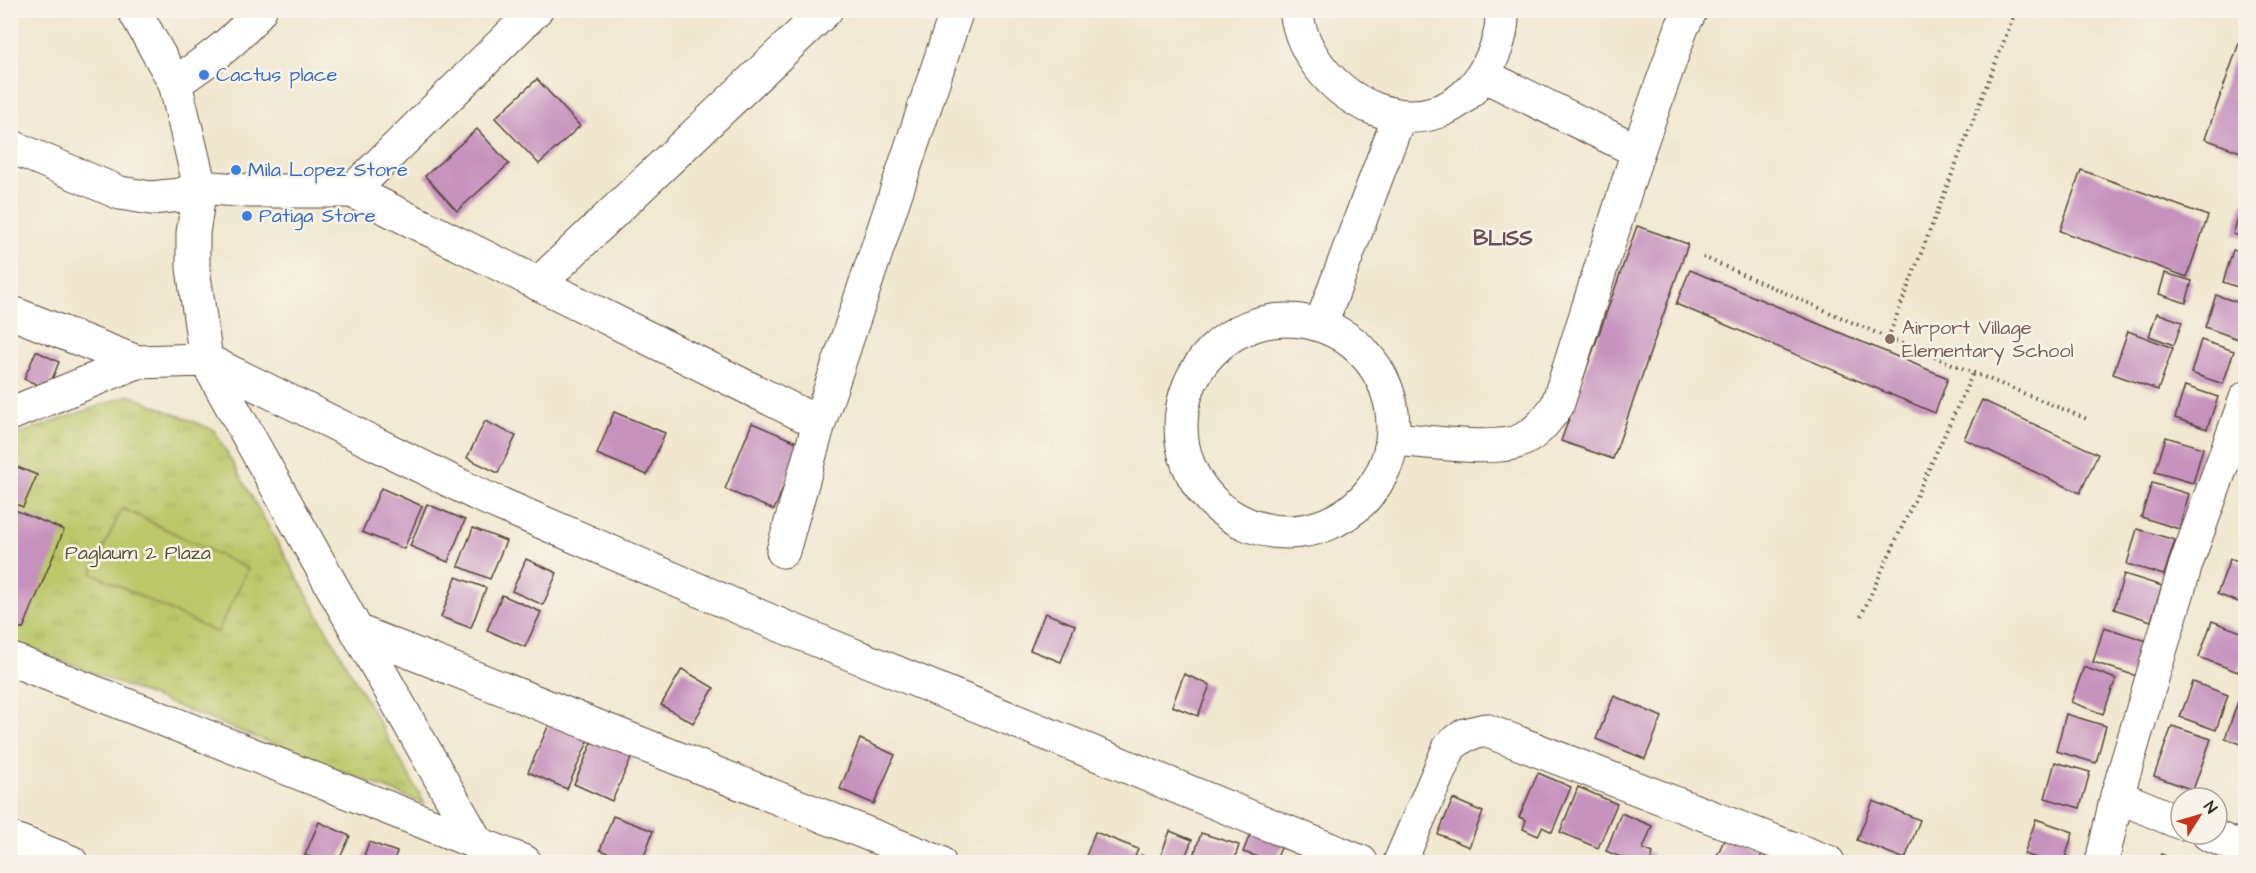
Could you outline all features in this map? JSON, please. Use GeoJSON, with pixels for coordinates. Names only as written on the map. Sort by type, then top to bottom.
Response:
{"type":"FeatureCollection","features":[{"type":"Feature","properties":{"kind":"street"},"geometry":{"type":"LineString","coordinates":[[134,10],[175,83],[200,187],[193,233],[193,268],[206,360],[483,853]]}},
{"type":"Feature","properties":{"kind":"street"},"geometry":{"type":"LineString","coordinates":[[175,83],[218,54],[246,29],[260,10]]}},
{"type":"Feature","properties":{"kind":"street"},"geometry":{"type":"LineString","coordinates":[[352,191],[536,10]]}},
{"type":"Feature","properties":{"kind":"street"},"geometry":{"type":"LineString","coordinates":[[538,284],[826,10]]}},
{"type":"Feature","properties":{"kind":"street"},"geometry":{"type":"LineString","coordinates":[[783,551],[819,423],[957,10]]}},
{"type":"Feature","properties":{"kind":"street"},"geometry":{"type":"LineString","coordinates":[[1296,10],[1298,24],[1312,58],[1335,85],[1365,106],[1399,117],[1422,117],[1445,110],[1465,97],[1483,75],[1496,51],[1503,20],[1502,10]]}},
{"type":"Feature","properties":{"kind":"street"},"geometry":{"type":"LineString","coordinates":[[1394,439],[1499,446],[1523,440],[1542,426],[1557,406],[1638,151],[1682,27],[1691,10]]}},
{"type":"Feature","properties":{"kind":"street"},"geometry":{"type":"LineString","coordinates":[[1483,75],[1638,151]]}},
{"type":"Feature","properties":{"kind":"street"},"geometry":{"type":"LineString","coordinates":[[1321,324],[1399,117]]}},
{"type":"Feature","properties":{"kind":"street"},"geometry":{"type":"LineString","coordinates":[[10,146],[120,193],[152,198],[180,195],[200,187],[249,191],[352,191],[819,423]]}},
{"type":"Feature","properties":{"kind":"street"},"geometry":{"type":"LineString","coordinates":[[10,312],[137,362]]}},
{"type":"Feature","properties":{"kind":"street"},"geometry":{"type":"LineString","coordinates":[[1287,319],[1321,324],[1353,341],[1378,369],[1392,403],[1394,439],[1384,473],[1364,501],[1336,521],[1302,532],[1267,531],[1235,518],[1208,496],[1189,467],[1181,433],[1184,398],[1198,366],[1222,341],[1252,324],[1287,319]]}},
{"type":"Feature","properties":{"kind":"street"},"geometry":{"type":"LineString","coordinates":[[10,414],[137,362],[206,360],[477,494],[775,623],[1361,862]]}},
{"type":"Feature","properties":{"kind":"street"},"geometry":{"type":"LineString","coordinates":[[2102,862],[2117,796],[2186,564],[2246,398]]}},
{"type":"Feature","properties":{"kind":"street"},"geometry":{"type":"LineString","coordinates":[[357,631],[939,862]]}},
{"type":"Feature","properties":{"kind":"street"},"geometry":{"type":"LineString","coordinates":[[10,659],[483,853],[525,862]]}},
{"type":"Feature","properties":{"kind":"street"},"geometry":{"type":"LineString","coordinates":[[1400,862],[1450,746],[1465,735],[1485,730],[1828,862]]}},
{"type":"Feature","properties":{"kind":"street"},"geometry":{"type":"LineString","coordinates":[[2117,796],[2169,818]]}},
{"type":"Feature","properties":{"kind":"street"},"geometry":{"type":"LineString","coordinates":[[10,838],[70,862]]}},
{"type":"Feature","properties":{"kind":"street"},"geometry":{"type":"LineString","coordinates":[[2229,843],[2246,850]]}},
{"type":"Feature","properties":{"kind":"path"},"geometry":{"type":"LineString","coordinates":[[1888,338],[2016,10]]}},
{"type":"Feature","properties":{"kind":"path"},"geometry":{"type":"LineString","coordinates":[[1702,257],[1888,338],[2087,419]]}},
{"type":"Feature","properties":{"kind":"path"},"geometry":{"type":"LineString","coordinates":[[1861,616],[1973,373]]}},
{"type":"Feature","properties":{"kind":"green space","name":"Paglaum 2 Plaza"},"geometry":{"type":"Polygon","coordinates":[[[129,395],[214,430],[425,804],[11,641],[10,437],[129,395]]]}},
{"type":"Feature","properties":{"kind":"green space"},"geometry":{"type":"Polygon","coordinates":[[[122,508],[248,569],[217,633],[92,573],[122,508]]]}},
{"type":"Feature","properties":{"kind":"building"},"geometry":{"type":"Polygon","coordinates":[[[2246,26],[2246,154],[2205,139],[2246,26]]]}},
{"type":"Feature","properties":{"kind":"building"},"geometry":{"type":"Polygon","coordinates":[[[537,79],[580,126],[539,164],[495,118],[537,79]]]}},
{"type":"Feature","properties":{"kind":"building"},"geometry":{"type":"Polygon","coordinates":[[[477,129],[509,164],[457,211],[425,176],[477,129]]]}},
{"type":"Feature","properties":{"kind":"building"},"geometry":{"type":"Polygon","coordinates":[[[2081,170],[2208,216],[2187,277],[2060,231],[2081,170]]]}},
{"type":"Feature","properties":{"kind":"building"},"geometry":{"type":"Polygon","coordinates":[[[2243,201],[2246,202],[2246,238],[2233,234],[2243,201]]]}},
{"type":"Feature","properties":{"kind":"building"},"geometry":{"type":"Polygon","coordinates":[[[1637,226],[1688,244],[1613,459],[1561,441],[1637,226]]]}},
{"type":"Feature","properties":{"kind":"building"},"geometry":{"type":"Polygon","coordinates":[[[2233,250],[2246,254],[2246,290],[2223,282],[2233,250]]]}},
{"type":"Feature","properties":{"kind":"building"},"geometry":{"type":"Polygon","coordinates":[[[1690,270],[1948,378],[1935,413],[1676,304],[1690,270]]]}},
{"type":"Feature","properties":{"kind":"building"},"geometry":{"type":"Polygon","coordinates":[[[2165,273],[2192,281],[2186,303],[2159,294],[2165,273]]]}},
{"type":"Feature","properties":{"kind":"building"},"geometry":{"type":"Polygon","coordinates":[[[2216,295],[2246,305],[2246,317],[2238,339],[2205,327],[2216,295]]]}},
{"type":"Feature","properties":{"kind":"building"},"geometry":{"type":"Polygon","coordinates":[[[2157,313],[2182,322],[2174,345],[2149,336],[2157,313]]]}},
{"type":"Feature","properties":{"kind":"building"},"geometry":{"type":"Polygon","coordinates":[[[2128,331],[2173,348],[2158,390],[2113,374],[2128,331]]]}},
{"type":"Feature","properties":{"kind":"building"},"geometry":{"type":"Polygon","coordinates":[[[2201,340],[2234,351],[2223,384],[2191,373],[2201,340]]]}},
{"type":"Feature","properties":{"kind":"building"},"geometry":{"type":"Polygon","coordinates":[[[36,351],[59,362],[48,389],[24,379],[36,351]]]}},
{"type":"Feature","properties":{"kind":"building"},"geometry":{"type":"Polygon","coordinates":[[[2185,386],[2218,397],[2207,429],[2175,418],[2185,386]]]}},
{"type":"Feature","properties":{"kind":"building"},"geometry":{"type":"Polygon","coordinates":[[[1982,400],[2098,454],[2080,493],[1964,439],[1982,400]]]}},
{"type":"Feature","properties":{"kind":"building"},"geometry":{"type":"Polygon","coordinates":[[[614,412],[665,433],[647,475],[597,454],[614,412]]]}},
{"type":"Feature","properties":{"kind":"building"},"geometry":{"type":"Polygon","coordinates":[[[485,421],[516,436],[498,473],[467,458],[485,421]]]}},
{"type":"Feature","properties":{"kind":"building"},"geometry":{"type":"Polygon","coordinates":[[[752,423],[801,444],[774,510],[725,489],[752,423]]]}},
{"type":"Feature","properties":{"kind":"building"},"geometry":{"type":"Polygon","coordinates":[[[2166,437],[2203,448],[2193,483],[2155,472],[2166,437]]]}},
{"type":"Feature","properties":{"kind":"building"},"geometry":{"type":"Polygon","coordinates":[[[10,464],[37,475],[23,507],[10,502],[10,464]]]}},
{"type":"Feature","properties":{"kind":"building"},"geometry":{"type":"Polygon","coordinates":[[[2152,483],[2189,494],[2179,529],[2141,517],[2152,483]]]}},
{"type":"Feature","properties":{"kind":"building"},"geometry":{"type":"Polygon","coordinates":[[[381,488],[422,506],[404,549],[362,532],[381,488]]]}},
{"type":"Feature","properties":{"kind":"building"},"geometry":{"type":"Polygon","coordinates":[[[427,504],[465,520],[448,562],[410,546],[427,504]]]}},
{"type":"Feature","properties":{"kind":"building"},"geometry":{"type":"Polygon","coordinates":[[[10,508],[64,530],[23,629],[10,624],[10,508]]]}},
{"type":"Feature","properties":{"kind":"building"},"geometry":{"type":"Polygon","coordinates":[[[2246,526],[2246,542],[2240,540],[2246,526]]]}},
{"type":"Feature","properties":{"kind":"building"},"geometry":{"type":"Polygon","coordinates":[[[473,528],[506,541],[490,579],[458,566],[473,528]]]}},
{"type":"Feature","properties":{"kind":"building"},"geometry":{"type":"Polygon","coordinates":[[[2137,529],[2175,540],[2164,575],[2127,564],[2137,529]]]}},
{"type":"Feature","properties":{"kind":"building"},"geometry":{"type":"Polygon","coordinates":[[[526,559],[557,573],[543,605],[512,591],[526,559]]]}},
{"type":"Feature","properties":{"kind":"building"},"geometry":{"type":"Polygon","coordinates":[[[2230,559],[2246,565],[2246,605],[2217,594],[2230,559]]]}},
{"type":"Feature","properties":{"kind":"building"},"geometry":{"type":"Polygon","coordinates":[[[2124,574],[2162,586],[2151,621],[2114,609],[2124,574]]]}},
{"type":"Feature","properties":{"kind":"building"},"geometry":{"type":"Polygon","coordinates":[[[456,577],[486,588],[471,628],[441,617],[456,577]]]}},
{"type":"Feature","properties":{"kind":"building"},"geometry":{"type":"Polygon","coordinates":[[[502,595],[541,612],[525,647],[487,630],[502,595]]]}},
{"type":"Feature","properties":{"kind":"building"},"geometry":{"type":"Polygon","coordinates":[[[1045,613],[1075,625],[1061,662],[1030,650],[1045,613]]]}},
{"type":"Feature","properties":{"kind":"building"},"geometry":{"type":"Polygon","coordinates":[[[2212,621],[2246,634],[2246,650],[2238,672],[2199,657],[2212,621]]]}},
{"type":"Feature","properties":{"kind":"building"},"geometry":{"type":"Polygon","coordinates":[[[2104,627],[2156,644],[2146,679],[2093,662],[2104,627]]]}},
{"type":"Feature","properties":{"kind":"building"},"geometry":{"type":"Polygon","coordinates":[[[2084,667],[2116,679],[2103,714],[2071,702],[2084,667]]]}},
{"type":"Feature","properties":{"kind":"building"},"geometry":{"type":"Polygon","coordinates":[[[682,669],[714,688],[693,723],[661,705],[682,669]]]}},
{"type":"Feature","properties":{"kind":"building"},"geometry":{"type":"Polygon","coordinates":[[[1184,674],[1210,685],[1198,716],[1172,706],[1184,674]]]}},
{"type":"Feature","properties":{"kind":"building"},"geometry":{"type":"Polygon","coordinates":[[[2193,682],[2228,695],[2216,730],[2180,717],[2193,682]]]}},
{"type":"Feature","properties":{"kind":"building"},"geometry":{"type":"Polygon","coordinates":[[[1614,696],[1662,717],[1645,759],[1596,739],[1614,696]]]}},
{"type":"Feature","properties":{"kind":"building"},"geometry":{"type":"Polygon","coordinates":[[[2239,699],[2246,702],[2246,746],[2225,738],[2239,699]]]}},
{"type":"Feature","properties":{"kind":"building"},"geometry":{"type":"Polygon","coordinates":[[[2066,714],[2106,726],[2096,763],[2056,751],[2066,714]]]}},
{"type":"Feature","properties":{"kind":"building"},"geometry":{"type":"Polygon","coordinates":[[[551,720],[590,737],[567,789],[528,772],[551,720]]]}},
{"type":"Feature","properties":{"kind":"building"},"geometry":{"type":"Polygon","coordinates":[[[2172,726],[2211,739],[2194,786],[2182,786],[2154,776],[2172,726]]]}},
{"type":"Feature","properties":{"kind":"building"},"geometry":{"type":"Polygon","coordinates":[[[598,729],[632,756],[612,801],[574,784],[598,729]]]}},
{"type":"Feature","properties":{"kind":"building"},"geometry":{"type":"Polygon","coordinates":[[[860,739],[895,755],[874,804],[840,789],[860,739]]]}},
{"type":"Feature","properties":{"kind":"building"},"geometry":{"type":"Polygon","coordinates":[[[2055,762],[2090,772],[2080,808],[2045,798],[2055,762]]]}},
{"type":"Feature","properties":{"kind":"building"},"geometry":{"type":"Polygon","coordinates":[[[1538,773],[1571,787],[1552,832],[1542,827],[1538,836],[1523,829],[1526,820],[1519,817],[1538,773]]]}},
{"type":"Feature","properties":{"kind":"building"},"geometry":{"type":"Polygon","coordinates":[[[1578,787],[1617,804],[1598,848],[1560,832],[1578,787]]]}},
{"type":"Feature","properties":{"kind":"building"},"geometry":{"type":"Polygon","coordinates":[[[1453,799],[1483,812],[1469,847],[1438,834],[1453,799]]]}},
{"type":"Feature","properties":{"kind":"building"},"geometry":{"type":"Polygon","coordinates":[[[1873,801],[1920,820],[1905,859],[1857,840],[1873,801]]]}},
{"type":"Feature","properties":{"kind":"building"},"geometry":{"type":"Polygon","coordinates":[[[1621,813],[1652,826],[1643,849],[1653,853],[1650,862],[1633,862],[1606,851],[1621,813]]]}},
{"type":"Feature","properties":{"kind":"building"},"geometry":{"type":"Polygon","coordinates":[[[613,816],[653,831],[642,862],[608,862],[611,854],[600,850],[613,816]]]}},
{"type":"Feature","properties":{"kind":"building"},"geometry":{"type":"Polygon","coordinates":[[[2036,819],[2073,832],[2064,862],[2049,862],[2024,854],[2036,819]]]}},
{"type":"Feature","properties":{"kind":"building"},"geometry":{"type":"Polygon","coordinates":[[[319,822],[350,836],[338,862],[321,862],[305,855],[319,822]]]}},
{"type":"Feature","properties":{"kind":"building"},"geometry":{"type":"Polygon","coordinates":[[[1252,829],[1284,841],[1275,862],[1243,852],[1252,829]]]}},
{"type":"Feature","properties":{"kind":"building"},"geometry":{"type":"Polygon","coordinates":[[[1170,831],[1192,840],[1183,862],[1161,855],[1170,831]]]}},
{"type":"Feature","properties":{"kind":"building"},"geometry":{"type":"Polygon","coordinates":[[[1095,832],[1138,849],[1133,862],[1084,862],[1095,832]]]}},
{"type":"Feature","properties":{"kind":"building"},"geometry":{"type":"Polygon","coordinates":[[[1201,833],[1239,845],[1234,862],[1192,862],[1201,833]]]}},
{"type":"Feature","properties":{"kind":"building"},"geometry":{"type":"Polygon","coordinates":[[[1726,836],[1762,854],[1758,862],[1714,862],[1726,836]]]}},
{"type":"Feature","properties":{"kind":"building"},"geometry":{"type":"Polygon","coordinates":[[[369,842],[397,852],[393,862],[362,862],[369,842]]]}},
{"type":"Feature","properties":{"kind":"building"},"geometry":{"type":"Polygon","coordinates":[[[1766,854],[1784,862],[1762,862],[1766,854]]]}},
{"type":"Feature","properties":{"kind":"building"},"geometry":{"type":"Polygon","coordinates":[[[2161,854],[2180,862],[2157,862],[2161,854]]]}},
{"type":"Feature","properties":{"kind":"building"},"geometry":{"type":"Polygon","coordinates":[[[1141,855],[1161,862],[1138,862],[1141,855]]]}},
{"type":"Feature","properties":{"kind":"place","name":"Cactus place"},"geometry":{"type":"Point","coordinates":[204,75]}},
{"type":"Feature","properties":{"kind":"place","name":"Mila Lopez Store"},"geometry":{"type":"Point","coordinates":[236,170]}},
{"type":"Feature","properties":{"kind":"place","name":"Patiga Store"},"geometry":{"type":"Point","coordinates":[247,216]}},
{"type":"Feature","properties":{"kind":"place","name":"Airport Village Elementary School"},"geometry":{"type":"Point","coordinates":[1890,339]}},
{"type":"Feature","properties":{"kind":"district","name":"BLISS"},"geometry":{"type":"Point","coordinates":[1503,238]}}]}
